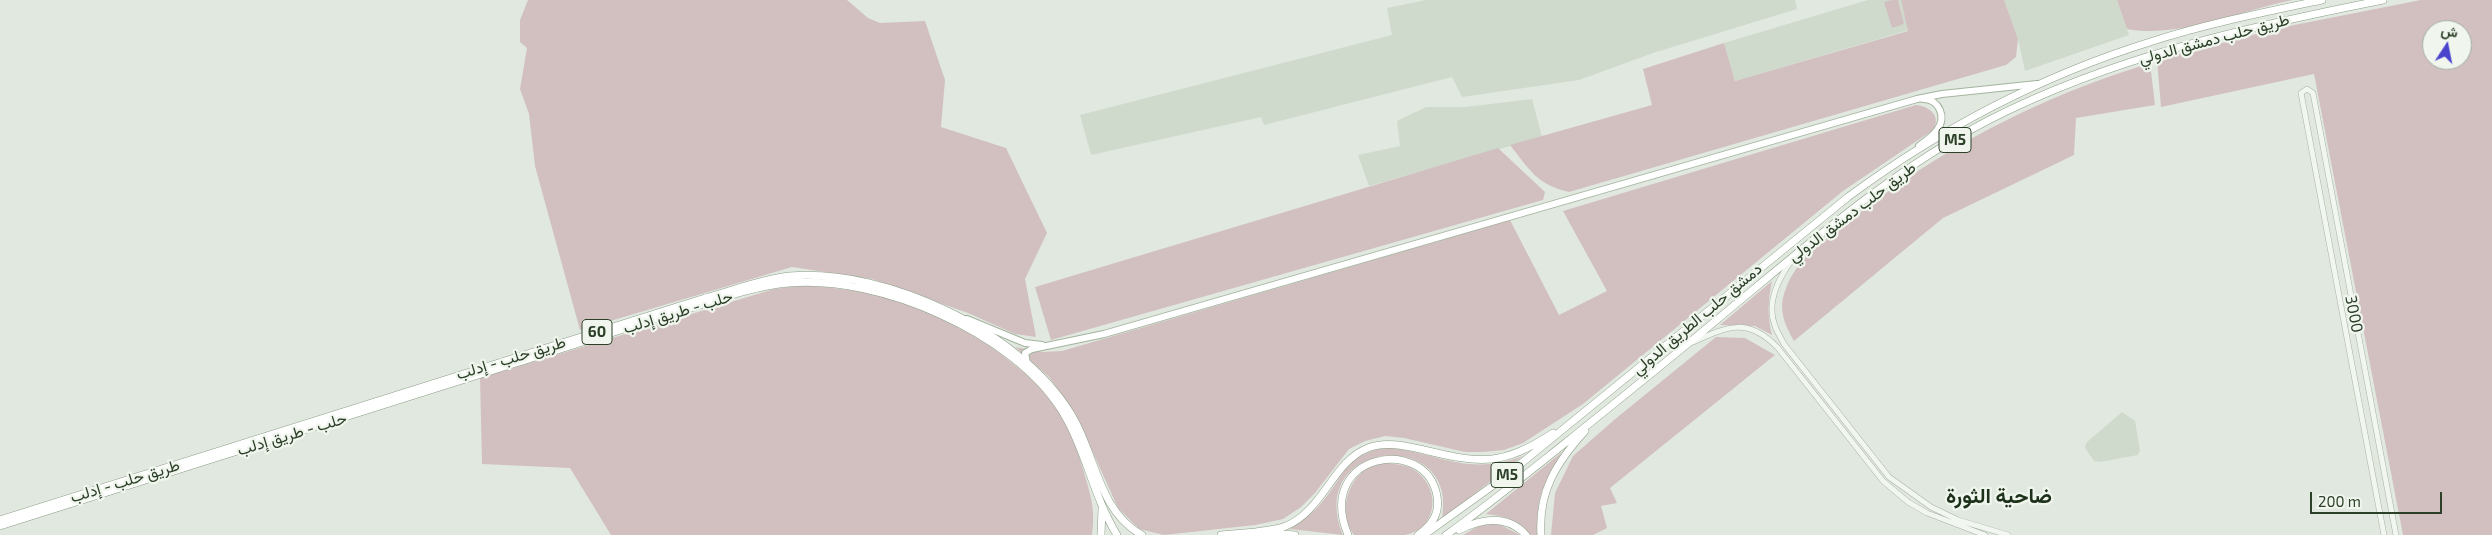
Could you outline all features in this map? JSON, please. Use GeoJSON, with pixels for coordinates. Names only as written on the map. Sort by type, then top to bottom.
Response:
{"type":"FeatureCollection","features":[{"type":"Feature","properties":{"kind":"highway","name":"دمشق حلب الطريق الدولي"},"geometry":{"type":"LineString","coordinates":[[1587,411],[1855,191],[1908,155],[1980,111],[2086,64],[2150,41],[2322,0]]}},
{"type":"Feature","properties":{"kind":"highway","name":"طريق حلب دمشق الدولي"},"geometry":{"type":"LineString","coordinates":[[1448,535],[1688,344],[1799,250],[1884,184],[1988,121],[2073,82],[2161,51],[2278,21],[2383,0]]}},
{"type":"Feature","properties":{"kind":"highway","name":"طريق حلب - إدلب"},"geometry":{"type":"LineString","coordinates":[[0,520],[244,447],[705,298],[789,276],[841,279],[876,285],[918,298],[959,317],[1000,342],[1027,363],[1059,395],[1076,424],[1110,504],[1132,530],[1142,535]]}},
{"type":"Feature","properties":{"kind":"highway","name":"حلب - طريق إدلب"},"geometry":{"type":"LineString","coordinates":[[546,350],[776,284],[809,282],[843,286],[902,299],[956,321],[1028,370],[1062,410],[1076,437],[1102,506]]}},
{"type":"Feature","properties":{"kind":"highway"},"geometry":{"type":"LineString","coordinates":[[1221,535],[1256,532],[1286,526],[1306,513],[1354,455],[1368,448],[1385,444],[1403,445],[1464,459],[1505,457],[1526,450],[1587,411]]}},
{"type":"Feature","properties":{"kind":"highway","name":"M5"},"geometry":{"type":"LineString","coordinates":[[1424,535],[1502,479],[1587,411]]}},
{"type":"Feature","properties":{"kind":"highway"},"geometry":{"type":"LineString","coordinates":[[1541,535],[1542,503],[1551,476],[1568,450],[1597,417]]}},
{"type":"Feature","properties":{"kind":"highway","name":"حلب - طريق إدلب"},"geometry":{"type":"LineString","coordinates":[[0,526],[244,447]]}},
{"type":"Feature","properties":{"kind":"highway"},"geometry":{"type":"LineString","coordinates":[[1348,535],[1343,523],[1341,505],[1344,489],[1351,476],[1366,464],[1384,458],[1403,461],[1419,468],[1430,479],[1436,492],[1438,504],[1436,516],[1429,527],[1418,535]]}},
{"type":"Feature","properties":{"kind":"highway"},"geometry":{"type":"LineString","coordinates":[[1101,535],[1102,506]]}},
{"type":"Feature","properties":{"kind":"highway","name":"60"},"geometry":{"type":"LineString","coordinates":[[1102,506],[1117,535]]}},
{"type":"Feature","properties":{"kind":"highway"},"geometry":{"type":"LineString","coordinates":[[1448,535],[1474,522],[1487,520],[1515,526],[1526,535]]}},
{"type":"Feature","properties":{"kind":"highway"},"geometry":{"type":"LineString","coordinates":[[1256,532],[1295,535]]}},
{"type":"Feature","properties":{"kind":"main road"},"geometry":{"type":"LineString","coordinates":[[1027,363],[1024,356],[1028,350],[1104,334],[1916,99],[1942,94],[2043,83]]}},
{"type":"Feature","properties":{"kind":"main road"},"geometry":{"type":"LineString","coordinates":[[1908,155],[1936,132],[1941,122],[1938,106],[1934,102],[1916,99]]}},
{"type":"Feature","properties":{"kind":"main road"},"geometry":{"type":"LineString","coordinates":[[959,317],[1025,343],[1050,345]]}},
{"type":"Feature","properties":{"kind":"street","name":"3000"},"geometry":{"type":"LineString","coordinates":[[2384,535],[2301,93],[2307,89],[2313,93],[2396,535]]}},
{"type":"Feature","properties":{"kind":"street"},"geometry":{"type":"LineString","coordinates":[[1799,250],[1776,287],[1772,306],[1774,325],[1782,339],[1889,477],[1931,507],[1958,520],[2008,535]]}},
{"type":"Feature","properties":{"kind":"street"},"geometry":{"type":"LineString","coordinates":[[1688,344],[1723,328],[1737,326],[1752,329],[1775,345],[1883,481],[1908,502],[1927,513],[1985,535]]}},
{"type":"Feature","properties":{"kind":"street"},"geometry":{"type":"LineString","coordinates":[[1775,345],[1782,339]]}},
{"type":"Feature","properties":{"kind":"shaded area"},"geometry":{"type":"Polygon","coordinates":[[[528,0],[847,0],[868,18],[880,23],[925,21],[945,80],[941,127],[1006,148],[1047,233],[1025,279],[1036,337],[1015,334],[968,313],[872,279],[792,267],[580,330],[535,166],[529,114],[520,89],[527,48],[520,42],[520,20],[528,0]]]}},
{"type":"Feature","properties":{"kind":"shaded area"},"geometry":{"type":"Polygon","coordinates":[[[1426,0],[1795,0],[1797,9],[1653,53],[1579,80],[1462,97],[1452,77],[1264,125],[1261,117],[1091,155],[1080,115],[1392,35],[1387,8],[1426,0]]]}},
{"type":"Feature","properties":{"kind":"shaded area"},"geometry":{"type":"Polygon","coordinates":[[[1868,0],[1901,0],[1909,30],[1735,81],[1724,43],[1868,0]]]}},
{"type":"Feature","properties":{"kind":"shaded area"},"geometry":{"type":"Polygon","coordinates":[[[1898,0],[1904,24],[1892,28],[1884,2],[1898,0]]]}},
{"type":"Feature","properties":{"kind":"shaded area"},"geometry":{"type":"Polygon","coordinates":[[[1901,0],[2004,0],[2018,39],[2016,57],[2006,65],[1569,192],[1558,189],[1541,180],[1529,169],[1510,145],[1652,105],[1643,69],[1724,43],[1735,81],[1908,31],[1901,0]]]}},
{"type":"Feature","properties":{"kind":"shaded area"},"geometry":{"type":"Polygon","coordinates":[[[2004,0],[2117,0],[2129,35],[2025,71],[2018,39],[2004,0]]]}},
{"type":"Feature","properties":{"kind":"shaded area"},"geometry":{"type":"Polygon","coordinates":[[[2117,0],[2293,0],[2188,27],[2146,31],[2127,29],[2117,0]]]}},
{"type":"Feature","properties":{"kind":"shaded area"},"geometry":{"type":"Polygon","coordinates":[[[2421,0],[2492,0],[2492,535],[2403,535],[2314,74],[2161,107],[2157,60],[2279,28],[2421,0]]]}},
{"type":"Feature","properties":{"kind":"shaded area"},"geometry":{"type":"Polygon","coordinates":[[[2150,63],[2155,105],[2076,118],[2074,155],[1943,218],[1794,341],[1782,311],[1785,291],[1790,279],[1804,259],[1831,235],[1885,193],[1956,147],[1992,127],[2068,92],[2150,63]]]}},
{"type":"Feature","properties":{"kind":"shaded area"},"geometry":{"type":"Polygon","coordinates":[[[1532,99],[1542,137],[1369,186],[1358,155],[1400,146],[1397,121],[1426,107],[1466,107],[1532,99]]]}},
{"type":"Feature","properties":{"kind":"shaded area"},"geometry":{"type":"Polygon","coordinates":[[[1916,105],[1925,107],[1933,113],[1936,120],[1933,130],[1843,191],[1583,404],[1523,443],[1504,450],[1465,452],[1404,438],[1385,436],[1365,441],[1349,449],[1315,493],[1301,507],[1283,519],[1255,525],[1164,535],[1139,529],[1118,508],[1075,413],[1049,377],[1015,347],[1043,352],[1062,351],[1510,220],[1559,315],[1607,291],[1563,211],[1916,105]]]}},
{"type":"Feature","properties":{"kind":"shaded area"},"geometry":{"type":"Polygon","coordinates":[[[1498,148],[1545,192],[1543,200],[1051,340],[1035,287],[1498,148]]]}},
{"type":"Feature","properties":{"kind":"shaded area"},"geometry":{"type":"Polygon","coordinates":[[[1772,281],[1769,321],[1772,335],[1755,326],[1720,325],[1772,281]]]}},
{"type":"Feature","properties":{"kind":"shaded area"},"geometry":{"type":"Polygon","coordinates":[[[804,285],[874,294],[918,308],[984,342],[1024,373],[1056,406],[1072,436],[1092,501],[1092,535],[611,535],[570,468],[482,464],[480,378],[774,289],[804,285]]]}},
{"type":"Feature","properties":{"kind":"shaded area"},"geometry":{"type":"Polygon","coordinates":[[[1716,337],[1745,338],[1775,355],[1610,488],[1617,503],[1601,506],[1607,528],[1593,535],[1551,535],[1555,493],[1573,456],[1716,337]]]}},
{"type":"Feature","properties":{"kind":"shaded area"},"geometry":{"type":"Polygon","coordinates":[[[2122,412],[2135,421],[2140,450],[2138,455],[2100,462],[2094,461],[2085,448],[2086,443],[2122,412]]]}},
{"type":"Feature","properties":{"kind":"shaded area"},"geometry":{"type":"Polygon","coordinates":[[[1386,447],[1469,464],[1503,462],[1523,456],[1442,519],[1442,492],[1432,473],[1416,460],[1395,456],[1374,458],[1355,467],[1342,483],[1337,506],[1343,535],[1290,529],[1319,505],[1354,461],[1362,455],[1386,447]]]}},
{"type":"Feature","properties":{"kind":"shaded area"},"geometry":{"type":"Polygon","coordinates":[[[1562,452],[1550,472],[1542,491],[1538,511],[1538,535],[1531,535],[1516,522],[1486,514],[1562,452]]]}},
{"type":"Feature","properties":{"kind":"shaded area"},"geometry":{"type":"Polygon","coordinates":[[[1384,463],[1410,467],[1425,480],[1432,498],[1432,508],[1429,517],[1424,525],[1416,531],[1405,535],[1354,535],[1346,518],[1347,499],[1350,490],[1360,474],[1368,468],[1384,463]]]}},
{"type":"Feature","properties":{"kind":"shaded area"},"geometry":{"type":"Polygon","coordinates":[[[1484,523],[1499,524],[1520,535],[1463,535],[1484,523]]]}},
{"type":"Feature","properties":{"kind":"district","name":"ضاحية الثورة"},"geometry":{"type":"Point","coordinates":[1999,496]}}]}
